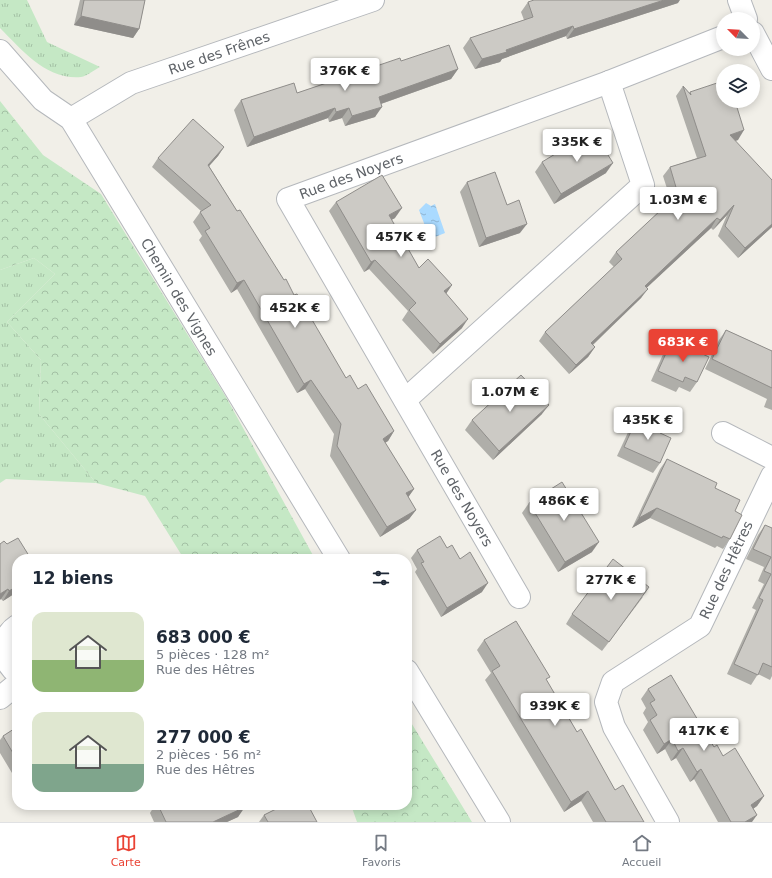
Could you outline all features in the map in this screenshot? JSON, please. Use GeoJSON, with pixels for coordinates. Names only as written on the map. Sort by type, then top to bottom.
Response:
{"type":"FeatureCollection","features":[{"type":"Feature","properties":{"kind":"street","name":"Rue des Frênes"},"geometry":{"type":"LineString","coordinates":[[71,119],[131,83],[373,0]]}},
{"type":"Feature","properties":{"kind":"street"},"geometry":{"type":"LineString","coordinates":[[739,0],[743,12]]}},
{"type":"Feature","properties":{"kind":"street","name":"Rue des Noyers"},"geometry":{"type":"LineString","coordinates":[[519,597],[288,199],[609,82],[716,40]]}},
{"type":"Feature","properties":{"kind":"street"},"geometry":{"type":"LineString","coordinates":[[760,46],[772,69]]}},
{"type":"Feature","properties":{"kind":"street","name":"Chemin des Vignes"},"geometry":{"type":"LineString","coordinates":[[0,51],[43,100],[71,119],[336,554]]}},
{"type":"Feature","properties":{"kind":"street"},"geometry":{"type":"LineString","coordinates":[[405,400],[643,184],[609,82]]}},
{"type":"Feature","properties":{"kind":"street"},"geometry":{"type":"LineString","coordinates":[[723,433],[772,458]]}},
{"type":"Feature","properties":{"kind":"street","name":"Rue des Hêtres"},"geometry":{"type":"LineString","coordinates":[[668,822],[614,726],[606,702],[613,682],[700,626],[768,480],[772,476]]}},
{"type":"Feature","properties":{"kind":"street"},"geometry":{"type":"LineString","coordinates":[[12,630],[8,634],[4,642],[3,651],[12,669]]}},
{"type":"Feature","properties":{"kind":"street"},"geometry":{"type":"LineString","coordinates":[[412,679],[498,822]]}},
{"type":"Feature","properties":{"kind":"street"},"geometry":{"type":"LineString","coordinates":[[0,698],[12,688]]}},
{"type":"Feature","properties":{"kind":"green space"},"geometry":{"type":"Polygon","coordinates":[[[0,0],[27,0],[47,42],[100,67],[81,77],[68,77],[46,69],[26,54],[0,28],[0,0]]]}},
{"type":"Feature","properties":{"kind":"green space"},"geometry":{"type":"Polygon","coordinates":[[[0,101],[43,155],[101,194],[226,397],[312,554],[181,554],[145,496],[96,483],[39,414],[41,360],[7,322],[55,274],[34,258],[0,270],[0,101]]]}},
{"type":"Feature","properties":{"kind":"green space"},"geometry":{"type":"Polygon","coordinates":[[[34,258],[55,274],[7,322],[41,360],[39,414],[96,483],[6,479],[0,483],[0,270],[34,258]]]}},
{"type":"Feature","properties":{"kind":"green space"},"geometry":{"type":"Polygon","coordinates":[[[412,724],[472,822],[357,822],[353,810],[412,810],[412,724]]]}},
{"type":"Feature","properties":{"kind":"water"},"geometry":{"type":"Polygon","coordinates":[[[426,203],[431,206],[435,204],[445,233],[430,239],[419,210],[426,203]]]}},
{"type":"Feature","properties":{"kind":"building"},"geometry":{"type":"Polygon","coordinates":[[[84,0],[145,0],[139,29],[81,16],[84,0]]]}},
{"type":"Feature","properties":{"kind":"building"},"geometry":{"type":"Polygon","coordinates":[[[534,0],[664,0],[574,29],[573,26],[506,50],[507,52],[482,59],[470,38],[533,17],[528,2],[534,0]]]}},
{"type":"Feature","properties":{"kind":"building"},"geometry":{"type":"Polygon","coordinates":[[[449,45],[458,69],[379,97],[382,107],[352,116],[349,108],[336,112],[335,108],[254,137],[241,100],[294,83],[297,93],[400,58],[401,61],[449,45]]]}},
{"type":"Feature","properties":{"kind":"building"},"geometry":{"type":"Polygon","coordinates":[[[716,83],[716,108],[737,108],[744,130],[730,135],[772,180],[772,224],[745,248],[725,226],[734,205],[720,220],[717,218],[645,286],[648,289],[591,343],[595,347],[576,365],[545,332],[622,259],[616,252],[678,194],[670,167],[706,156],[683,86],[691,95],[690,92],[716,83]]]}},
{"type":"Feature","properties":{"kind":"building"},"geometry":{"type":"Polygon","coordinates":[[[193,119],[224,147],[208,165],[237,211],[240,210],[284,280],[286,279],[294,295],[297,294],[346,378],[350,375],[358,389],[366,384],[394,431],[383,439],[414,489],[406,493],[416,510],[387,527],[337,446],[341,424],[311,380],[304,384],[244,280],[237,283],[205,231],[210,228],[200,212],[211,205],[158,158],[193,119]]]}},
{"type":"Feature","properties":{"kind":"building"},"geometry":{"type":"Polygon","coordinates":[[[593,131],[613,163],[561,194],[542,162],[593,131]]]}},
{"type":"Feature","properties":{"kind":"building"},"geometry":{"type":"Polygon","coordinates":[[[495,172],[507,205],[519,200],[527,224],[486,238],[467,182],[495,172]]]}},
{"type":"Feature","properties":{"kind":"building"},"geometry":{"type":"Polygon","coordinates":[[[382,175],[402,208],[389,215],[419,268],[428,259],[452,285],[444,291],[468,319],[440,344],[409,310],[416,303],[375,260],[371,262],[336,202],[382,175]]]}},
{"type":"Feature","properties":{"kind":"building"},"geometry":{"type":"Polygon","coordinates":[[[726,330],[772,351],[772,388],[712,359],[726,330]]]}},
{"type":"Feature","properties":{"kind":"building"},"geometry":{"type":"Polygon","coordinates":[[[672,340],[709,357],[697,382],[685,377],[683,382],[658,371],[672,340]]]}},
{"type":"Feature","properties":{"kind":"building"},"geometry":{"type":"Polygon","coordinates":[[[521,375],[549,405],[499,451],[472,420],[521,375]]]}},
{"type":"Feature","properties":{"kind":"building"},"geometry":{"type":"Polygon","coordinates":[[[637,418],[662,429],[660,433],[671,438],[660,463],[624,447],[637,418]]]}},
{"type":"Feature","properties":{"kind":"building"},"geometry":{"type":"Polygon","coordinates":[[[667,459],[717,483],[715,488],[740,500],[735,511],[742,515],[730,539],[723,536],[722,538],[657,508],[639,518],[667,459]]]}},
{"type":"Feature","properties":{"kind":"building"},"geometry":{"type":"Polygon","coordinates":[[[562,482],[599,542],[565,562],[529,503],[562,482]]]}},
{"type":"Feature","properties":{"kind":"building"},"geometry":{"type":"Polygon","coordinates":[[[765,525],[772,528],[772,667],[763,663],[758,675],[734,664],[763,600],[759,598],[771,574],[764,571],[771,557],[753,549],[765,525]]]}},
{"type":"Feature","properties":{"kind":"building"},"geometry":{"type":"Polygon","coordinates":[[[440,536],[447,548],[452,545],[460,559],[470,552],[488,583],[447,608],[421,563],[424,562],[417,550],[440,536]]]}},
{"type":"Feature","properties":{"kind":"building"},"geometry":{"type":"Polygon","coordinates":[[[18,538],[28,554],[12,554],[12,589],[9,591],[8,589],[0,594],[0,544],[4,541],[7,544],[18,538]]]}},
{"type":"Feature","properties":{"kind":"building"},"geometry":{"type":"Polygon","coordinates":[[[613,559],[649,587],[609,642],[572,614],[613,559]]]}},
{"type":"Feature","properties":{"kind":"building"},"geometry":{"type":"Polygon","coordinates":[[[516,621],[550,677],[546,679],[577,732],[581,729],[615,790],[623,785],[644,822],[606,822],[588,791],[571,802],[492,671],[500,666],[484,640],[516,621]]]}},
{"type":"Feature","properties":{"kind":"building"},"geometry":{"type":"Polygon","coordinates":[[[671,675],[714,747],[717,745],[723,756],[735,748],[764,796],[751,805],[757,815],[745,822],[731,822],[701,769],[697,772],[683,748],[678,751],[672,739],[664,744],[650,720],[657,715],[650,703],[655,700],[648,689],[671,675]]]}},
{"type":"Feature","properties":{"kind":"building"},"geometry":{"type":"Polygon","coordinates":[[[12,730],[12,751],[3,736],[12,730]]]}},
{"type":"Feature","properties":{"kind":"building"},"geometry":{"type":"Polygon","coordinates":[[[160,810],[239,810],[213,822],[166,822],[160,810]]]}},
{"type":"Feature","properties":{"kind":"building"},"geometry":{"type":"Polygon","coordinates":[[[274,810],[311,810],[317,822],[268,822],[264,815],[274,810]]]}}]}
